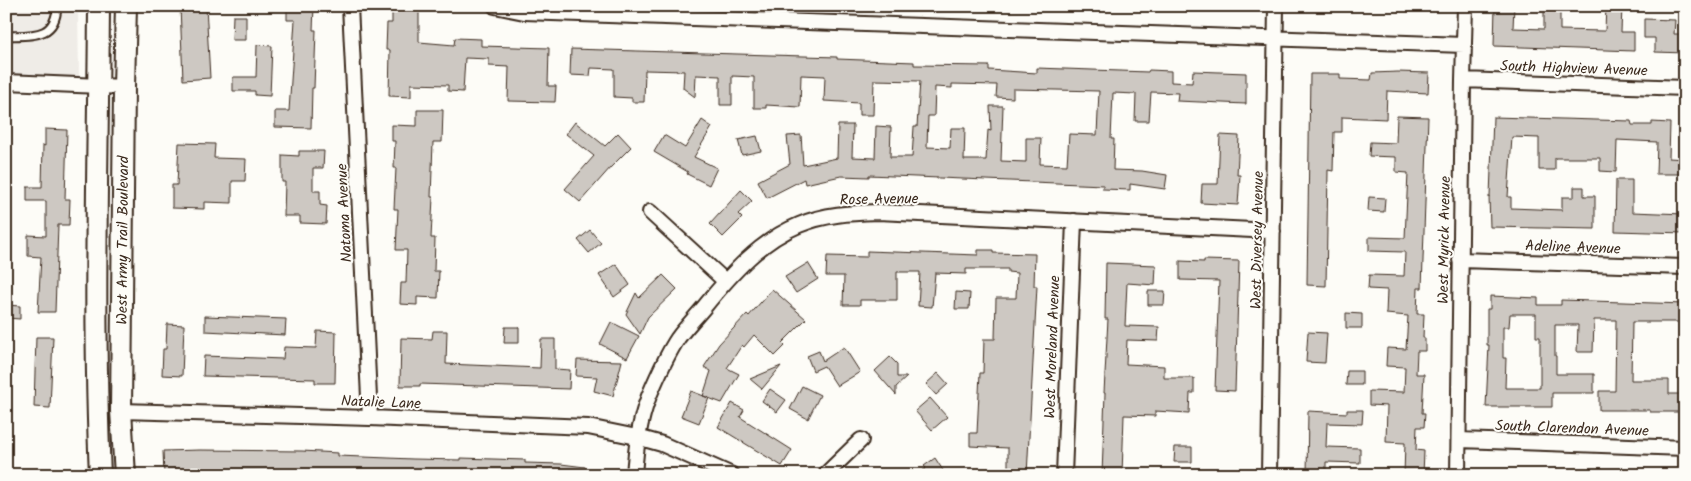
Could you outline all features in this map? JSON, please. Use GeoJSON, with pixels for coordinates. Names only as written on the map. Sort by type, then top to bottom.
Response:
{"type":"FeatureCollection","features":[{"type":"Feature","properties":{"kind":"main road","name":"West Army Trail Boulevard"},"geometry":{"type":"LineString","coordinates":[[99,6],[96,323],[100,475]]}},
{"type":"Feature","properties":{"kind":"main road","name":"West Army Trail Boulevard"},"geometry":{"type":"LineString","coordinates":[[125,475],[122,410],[126,6]]}},
{"type":"Feature","properties":{"kind":"street","name":"Natoma Avenue"},"geometry":{"type":"LineString","coordinates":[[350,6],[370,418]]}},
{"type":"Feature","properties":{"kind":"street"},"geometry":{"type":"LineString","coordinates":[[495,6],[524,12],[1464,45]]}},
{"type":"Feature","properties":{"kind":"street","name":"West Diversey Avenue"},"geometry":{"type":"LineString","coordinates":[[1269,475],[1276,6]]}},
{"type":"Feature","properties":{"kind":"street","name":"West Myrick Avenue"},"geometry":{"type":"LineString","coordinates":[[1458,475],[1465,6]]}},
{"type":"Feature","properties":{"kind":"street","name":"South Highview Avenue"},"geometry":{"type":"LineString","coordinates":[[1463,80],[1685,88]]}},
{"type":"Feature","properties":{"kind":"street"},"geometry":{"type":"LineString","coordinates":[[6,82],[124,88]]}},
{"type":"Feature","properties":{"kind":"street"},"geometry":{"type":"LineString","coordinates":[[650,212],[725,281]]}},
{"type":"Feature","properties":{"kind":"street","name":"Rose Avenue"},"geometry":{"type":"LineString","coordinates":[[634,475],[637,437],[648,398],[677,339],[725,281],[748,258],[776,236],[799,225],[843,213],[878,212],[1273,231]]}},
{"type":"Feature","properties":{"kind":"street","name":"West Moreland Avenue"},"geometry":{"type":"LineString","coordinates":[[1064,475],[1074,221]]}},
{"type":"Feature","properties":{"kind":"street","name":"Adeline Avenue"},"geometry":{"type":"LineString","coordinates":[[1460,260],[1685,268]]}},
{"type":"Feature","properties":{"kind":"street","name":"Natalie Lane"},"geometry":{"type":"LineString","coordinates":[[122,410],[588,427],[662,444],[732,475]]}},
{"type":"Feature","properties":{"kind":"street"},"geometry":{"type":"LineString","coordinates":[[825,475],[862,440]]}},
{"type":"Feature","properties":{"kind":"street","name":"South Clarendon Avenue"},"geometry":{"type":"LineString","coordinates":[[1458,440],[1685,448]]}},
{"type":"Feature","properties":{"kind":"lane"},"geometry":{"type":"LineString","coordinates":[[6,36],[43,33],[53,24],[57,6]]}},
{"type":"Feature","properties":{"kind":"shaded area"},"geometry":{"type":"Polygon","coordinates":[[[6,6],[78,6],[79,78],[6,76],[6,6]]]}},
{"type":"Feature","properties":{"kind":"building"},"geometry":{"type":"Polygon","coordinates":[[[180,6],[206,6],[210,78],[183,80],[180,6]]]}},
{"type":"Feature","properties":{"kind":"building"},"geometry":{"type":"Polygon","coordinates":[[[287,6],[314,6],[313,30],[316,30],[311,128],[275,127],[275,111],[289,111],[295,20],[287,20],[287,6]]]}},
{"type":"Feature","properties":{"kind":"building"},"geometry":{"type":"Polygon","coordinates":[[[392,6],[419,6],[419,42],[454,45],[455,38],[481,39],[481,46],[549,48],[548,86],[556,86],[555,102],[508,101],[509,67],[489,66],[489,59],[465,58],[463,92],[448,91],[448,85],[411,84],[411,97],[389,96],[390,50],[386,50],[387,23],[392,23],[392,6]]]}},
{"type":"Feature","properties":{"kind":"building"},"geometry":{"type":"Polygon","coordinates":[[[1495,6],[1514,6],[1513,28],[1544,29],[1544,6],[1560,6],[1560,30],[1605,31],[1606,6],[1622,6],[1621,32],[1634,32],[1634,51],[1494,46],[1495,6]]]}},
{"type":"Feature","properties":{"kind":"building"},"geometry":{"type":"Polygon","coordinates":[[[233,16],[246,16],[246,40],[232,40],[233,16]]]}},
{"type":"Feature","properties":{"kind":"building"},"geometry":{"type":"Polygon","coordinates":[[[1644,19],[1675,20],[1674,34],[1685,34],[1685,53],[1655,52],[1655,38],[1644,38],[1644,19]]]}},
{"type":"Feature","properties":{"kind":"building"},"geometry":{"type":"Polygon","coordinates":[[[257,45],[272,46],[270,96],[255,95],[255,91],[233,91],[233,77],[256,77],[257,45]]]}},
{"type":"Feature","properties":{"kind":"building"},"geometry":{"type":"Polygon","coordinates":[[[571,49],[837,57],[837,59],[914,62],[914,65],[989,66],[989,70],[1037,73],[1037,68],[1148,72],[1149,70],[1171,71],[1171,82],[1192,83],[1193,71],[1246,73],[1246,104],[1177,101],[1178,93],[1151,92],[1149,121],[1135,121],[1136,94],[1113,93],[1111,139],[1114,139],[1113,170],[1142,171],[1167,175],[1165,189],[1130,184],[1130,190],[1103,189],[1103,185],[869,175],[869,177],[841,176],[805,184],[804,179],[767,198],[758,181],[790,164],[787,136],[801,135],[803,165],[837,158],[838,125],[853,125],[852,157],[875,158],[876,126],[891,127],[890,157],[912,157],[914,127],[917,127],[920,81],[874,80],[873,115],[859,115],[859,103],[824,101],[825,76],[801,75],[800,107],[766,105],[766,108],[754,108],[754,77],[732,76],[732,105],[720,105],[720,76],[696,75],[695,97],[683,88],[684,71],[645,70],[644,102],[632,102],[632,98],[614,97],[614,69],[591,68],[590,76],[570,75],[571,49]],[[952,84],[952,88],[935,87],[934,116],[928,116],[927,147],[950,148],[951,128],[965,128],[964,160],[986,160],[988,130],[991,131],[990,106],[1003,106],[1001,161],[1026,162],[1026,138],[1041,138],[1040,164],[1067,165],[1069,134],[1097,135],[1099,91],[1013,89],[1013,98],[996,97],[997,85],[952,84]]]}},
{"type":"Feature","properties":{"kind":"building"},"geometry":{"type":"Polygon","coordinates":[[[1372,73],[1429,73],[1428,93],[1387,91],[1386,119],[1342,117],[1342,132],[1334,132],[1333,171],[1328,170],[1326,286],[1307,285],[1310,74],[1340,74],[1340,79],[1371,80],[1372,73]]]}},
{"type":"Feature","properties":{"kind":"building"},"geometry":{"type":"Polygon","coordinates":[[[417,110],[443,110],[442,142],[433,142],[431,197],[433,197],[431,238],[435,238],[434,271],[439,271],[438,298],[417,297],[417,305],[400,304],[401,283],[406,283],[407,250],[396,250],[398,209],[394,209],[396,168],[394,168],[395,141],[392,141],[392,125],[417,126],[417,110]]]}},
{"type":"Feature","properties":{"kind":"building"},"geometry":{"type":"Polygon","coordinates":[[[1397,116],[1428,117],[1422,288],[1418,288],[1417,314],[1424,314],[1423,338],[1425,338],[1425,351],[1417,351],[1416,374],[1424,374],[1422,413],[1425,413],[1424,427],[1417,427],[1416,450],[1424,451],[1423,475],[1404,475],[1405,443],[1386,442],[1387,406],[1369,405],[1369,391],[1404,392],[1405,367],[1386,366],[1387,348],[1406,349],[1408,316],[1386,314],[1387,290],[1368,289],[1369,275],[1404,276],[1405,252],[1369,251],[1369,237],[1405,238],[1408,173],[1396,172],[1396,157],[1369,156],[1370,142],[1396,143],[1397,116]]]}},
{"type":"Feature","properties":{"kind":"building"},"geometry":{"type":"Polygon","coordinates":[[[1493,117],[1631,121],[1632,125],[1652,125],[1652,122],[1670,123],[1669,158],[1685,159],[1685,174],[1656,174],[1657,142],[1617,140],[1616,172],[1600,171],[1600,158],[1555,158],[1555,170],[1539,170],[1539,138],[1512,137],[1508,197],[1511,197],[1511,208],[1562,210],[1562,197],[1574,197],[1574,187],[1584,187],[1584,196],[1595,196],[1595,229],[1490,227],[1489,196],[1493,117]]]}},
{"type":"Feature","properties":{"kind":"building"},"geometry":{"type":"Polygon","coordinates":[[[702,120],[712,127],[694,157],[717,168],[709,185],[687,174],[688,172],[654,152],[664,135],[685,148],[702,120]]]}},
{"type":"Feature","properties":{"kind":"building"},"geometry":{"type":"Polygon","coordinates":[[[575,122],[605,146],[618,133],[631,147],[580,202],[565,189],[594,156],[566,134],[575,122]]]}},
{"type":"Feature","properties":{"kind":"building"},"geometry":{"type":"Polygon","coordinates":[[[45,129],[67,130],[65,199],[70,199],[69,225],[58,225],[55,312],[38,312],[41,257],[28,256],[28,235],[46,236],[46,201],[27,201],[27,187],[42,187],[45,129]]]}},
{"type":"Feature","properties":{"kind":"building"},"geometry":{"type":"Polygon","coordinates":[[[1220,135],[1239,136],[1237,175],[1240,175],[1238,205],[1201,203],[1202,184],[1218,184],[1220,135]]]}},
{"type":"Feature","properties":{"kind":"building"},"geometry":{"type":"Polygon","coordinates":[[[757,136],[761,151],[742,155],[738,140],[757,136]]]}},
{"type":"Feature","properties":{"kind":"building"},"geometry":{"type":"Polygon","coordinates":[[[179,143],[215,144],[214,158],[246,159],[245,181],[232,181],[232,203],[204,202],[204,209],[172,208],[172,185],[177,185],[179,143]]]}},
{"type":"Feature","properties":{"kind":"building"},"geometry":{"type":"Polygon","coordinates":[[[299,151],[324,151],[323,168],[313,168],[313,191],[320,191],[320,205],[327,206],[326,224],[300,223],[300,216],[284,216],[285,182],[282,182],[282,155],[299,156],[299,151]]]}},
{"type":"Feature","properties":{"kind":"building"},"geometry":{"type":"Polygon","coordinates":[[[1616,180],[1632,180],[1632,212],[1685,214],[1685,233],[1615,231],[1616,180]]]}},
{"type":"Feature","properties":{"kind":"building"},"geometry":{"type":"Polygon","coordinates":[[[741,190],[752,201],[738,214],[742,218],[723,237],[710,224],[741,190]]]}},
{"type":"Feature","properties":{"kind":"building"},"geometry":{"type":"Polygon","coordinates":[[[1369,197],[1385,198],[1384,212],[1368,211],[1369,197]]]}},
{"type":"Feature","properties":{"kind":"building"},"geometry":{"type":"Polygon","coordinates":[[[590,230],[601,243],[589,253],[578,240],[590,230]]]}},
{"type":"Feature","properties":{"kind":"building"},"geometry":{"type":"Polygon","coordinates":[[[978,250],[993,250],[993,253],[1035,254],[1034,286],[1037,286],[1027,475],[1008,475],[1008,448],[970,446],[970,433],[977,433],[980,373],[983,373],[984,339],[995,339],[996,298],[1016,298],[1017,273],[1008,272],[1008,269],[966,269],[966,274],[935,273],[932,307],[918,306],[920,272],[897,272],[897,300],[860,300],[860,305],[843,305],[844,276],[826,276],[827,256],[867,257],[867,251],[978,255],[978,250]]]}},
{"type":"Feature","properties":{"kind":"building"},"geometry":{"type":"Polygon","coordinates":[[[1204,260],[1239,261],[1235,391],[1215,390],[1219,281],[1180,280],[1180,261],[1204,262],[1204,260]]]}},
{"type":"Feature","properties":{"kind":"building"},"geometry":{"type":"Polygon","coordinates":[[[808,263],[818,279],[796,293],[785,277],[808,263]]]}},
{"type":"Feature","properties":{"kind":"building"},"geometry":{"type":"Polygon","coordinates":[[[1106,263],[1156,265],[1155,285],[1127,283],[1125,326],[1159,327],[1158,341],[1127,340],[1126,364],[1164,366],[1164,378],[1194,378],[1194,393],[1190,393],[1189,413],[1155,411],[1155,416],[1124,415],[1122,475],[1102,475],[1108,319],[1105,319],[1106,263]]]}},
{"type":"Feature","properties":{"kind":"building"},"geometry":{"type":"Polygon","coordinates":[[[616,264],[630,285],[614,297],[599,275],[616,264]]]}},
{"type":"Feature","properties":{"kind":"building"},"geometry":{"type":"Polygon","coordinates":[[[663,275],[677,289],[648,317],[640,334],[626,314],[636,293],[639,298],[663,275]]]}},
{"type":"Feature","properties":{"kind":"building"},"geometry":{"type":"Polygon","coordinates":[[[772,289],[806,319],[782,343],[785,346],[775,356],[754,335],[744,347],[742,345],[727,368],[739,374],[722,403],[703,396],[711,371],[704,367],[719,344],[747,314],[749,316],[772,289]]]}},
{"type":"Feature","properties":{"kind":"building"},"geometry":{"type":"Polygon","coordinates":[[[1148,291],[1165,291],[1164,305],[1148,305],[1148,291]]]}},
{"type":"Feature","properties":{"kind":"building"},"geometry":{"type":"Polygon","coordinates":[[[956,292],[970,293],[969,309],[955,309],[956,292]]]}},
{"type":"Feature","properties":{"kind":"building"},"geometry":{"type":"Polygon","coordinates":[[[1490,296],[1538,298],[1538,305],[1561,305],[1561,300],[1685,304],[1685,322],[1632,322],[1631,380],[1669,380],[1669,394],[1685,394],[1685,412],[1599,410],[1599,391],[1615,391],[1616,320],[1594,320],[1593,352],[1577,352],[1578,325],[1555,325],[1556,374],[1594,374],[1594,393],[1552,393],[1552,407],[1486,407],[1489,345],[1487,345],[1487,309],[1490,309],[1490,296]],[[1510,314],[1509,327],[1503,327],[1503,358],[1506,358],[1505,388],[1540,388],[1540,337],[1536,337],[1536,314],[1510,314]]]}},
{"type":"Feature","properties":{"kind":"building"},"geometry":{"type":"Polygon","coordinates":[[[6,305],[20,306],[20,319],[6,318],[6,305]]]}},
{"type":"Feature","properties":{"kind":"building"},"geometry":{"type":"Polygon","coordinates":[[[1346,313],[1362,314],[1362,328],[1346,328],[1346,313]]]}},
{"type":"Feature","properties":{"kind":"building"},"geometry":{"type":"Polygon","coordinates":[[[205,316],[286,319],[285,335],[205,331],[205,316]]]}},
{"type":"Feature","properties":{"kind":"building"},"geometry":{"type":"Polygon","coordinates":[[[611,322],[639,336],[627,358],[600,344],[611,322]]]}},
{"type":"Feature","properties":{"kind":"building"},"geometry":{"type":"Polygon","coordinates":[[[167,324],[184,325],[182,376],[162,375],[163,349],[166,349],[167,324]]]}},
{"type":"Feature","properties":{"kind":"building"},"geometry":{"type":"Polygon","coordinates":[[[505,327],[519,327],[519,343],[504,343],[505,327]]]}},
{"type":"Feature","properties":{"kind":"building"},"geometry":{"type":"Polygon","coordinates":[[[317,331],[336,332],[335,383],[315,383],[315,379],[203,376],[204,356],[283,359],[284,347],[316,348],[317,331]]]}},
{"type":"Feature","properties":{"kind":"building"},"geometry":{"type":"Polygon","coordinates":[[[433,331],[447,331],[446,364],[540,368],[541,339],[555,339],[555,369],[570,370],[569,389],[420,384],[420,386],[400,386],[401,338],[432,339],[433,331]]]}},
{"type":"Feature","properties":{"kind":"building"},"geometry":{"type":"Polygon","coordinates":[[[1308,332],[1327,333],[1325,363],[1306,362],[1308,332]]]}},
{"type":"Feature","properties":{"kind":"building"},"geometry":{"type":"Polygon","coordinates":[[[36,337],[53,337],[50,408],[34,407],[36,337]]]}},
{"type":"Feature","properties":{"kind":"building"},"geometry":{"type":"Polygon","coordinates":[[[844,347],[860,372],[837,386],[824,366],[813,371],[807,356],[819,351],[823,361],[844,347]]]}},
{"type":"Feature","properties":{"kind":"building"},"geometry":{"type":"Polygon","coordinates":[[[890,357],[897,364],[897,377],[907,377],[896,387],[896,395],[875,371],[890,357]]]}},
{"type":"Feature","properties":{"kind":"building"},"geometry":{"type":"Polygon","coordinates":[[[577,360],[622,361],[613,396],[594,391],[597,377],[576,376],[577,360]]]}},
{"type":"Feature","properties":{"kind":"building"},"geometry":{"type":"Polygon","coordinates":[[[781,366],[762,389],[750,379],[781,366]]]}},
{"type":"Feature","properties":{"kind":"building"},"geometry":{"type":"Polygon","coordinates":[[[1347,371],[1362,371],[1362,385],[1346,385],[1347,371]]]}},
{"type":"Feature","properties":{"kind":"building"},"geometry":{"type":"Polygon","coordinates":[[[938,373],[948,384],[936,395],[926,384],[938,373]]]}},
{"type":"Feature","properties":{"kind":"building"},"geometry":{"type":"Polygon","coordinates":[[[802,386],[820,395],[808,419],[790,409],[802,386]]]}},
{"type":"Feature","properties":{"kind":"building"},"geometry":{"type":"Polygon","coordinates":[[[770,389],[786,400],[777,412],[762,401],[770,389]]]}},
{"type":"Feature","properties":{"kind":"building"},"geometry":{"type":"Polygon","coordinates":[[[691,391],[709,398],[699,423],[681,416],[691,391]]]}},
{"type":"Feature","properties":{"kind":"building"},"geometry":{"type":"Polygon","coordinates":[[[930,398],[947,417],[932,430],[915,411],[930,398]]]}},
{"type":"Feature","properties":{"kind":"building"},"geometry":{"type":"Polygon","coordinates":[[[732,403],[744,410],[740,417],[792,450],[782,466],[718,427],[732,403]]]}},
{"type":"Feature","properties":{"kind":"building"},"geometry":{"type":"Polygon","coordinates":[[[1347,410],[1363,410],[1362,424],[1327,423],[1326,447],[1360,448],[1360,463],[1326,462],[1326,475],[1307,475],[1308,411],[1347,413],[1347,410]]]}},
{"type":"Feature","properties":{"kind":"building"},"geometry":{"type":"Polygon","coordinates":[[[1175,447],[1192,447],[1192,462],[1174,462],[1175,447]]]}},
{"type":"Feature","properties":{"kind":"building"},"geometry":{"type":"Polygon","coordinates":[[[163,451],[302,451],[338,453],[338,456],[413,459],[525,460],[525,463],[585,467],[584,475],[348,475],[348,473],[185,469],[185,475],[164,475],[163,451]]]}},
{"type":"Feature","properties":{"kind":"building"},"geometry":{"type":"Polygon","coordinates":[[[935,458],[946,475],[917,475],[926,468],[924,466],[935,458]]]}}]}
